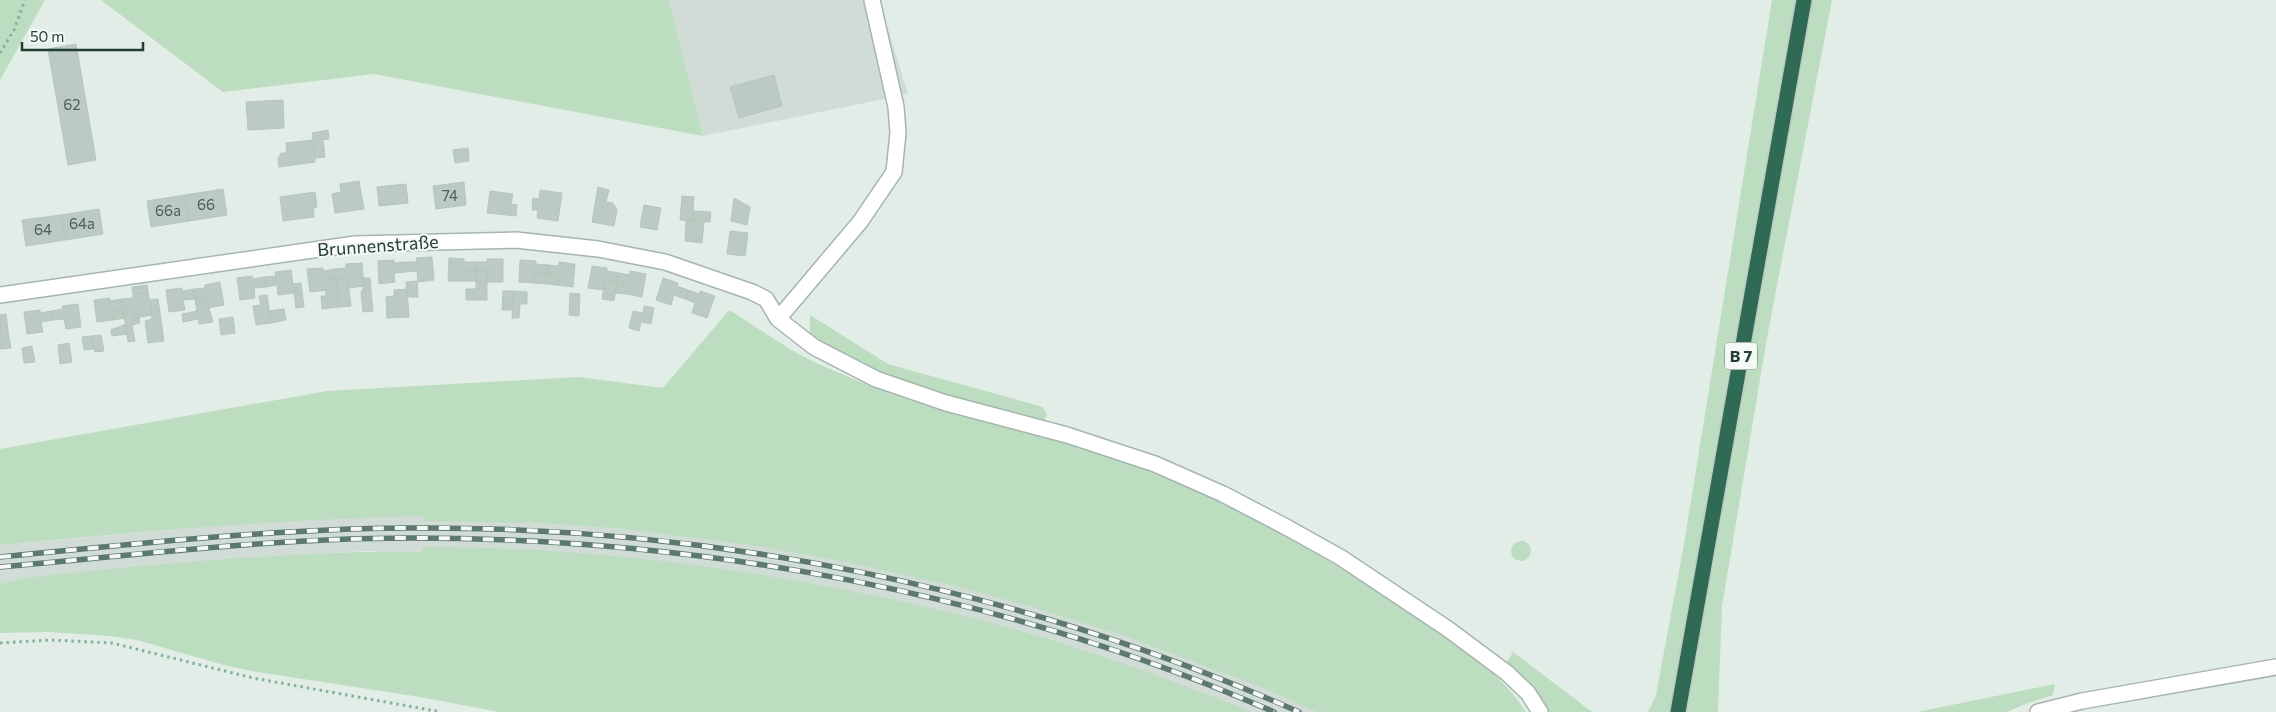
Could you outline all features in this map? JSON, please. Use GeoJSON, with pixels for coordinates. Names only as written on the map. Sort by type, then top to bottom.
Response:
{"type":"FeatureCollection","features":[{"type":"Feature","properties":{"kind":"highway","name":"B 7"},"geometry":{"type":"LineString","coordinates":[[1678,712],[1804,0]]}},
{"type":"Feature","properties":{"kind":"street"},"geometry":{"type":"LineString","coordinates":[[778,319],[860,222],[894,172],[898,134],[896,107],[872,0]]}},
{"type":"Feature","properties":{"kind":"street","name":"Brunnenstraße"},"geometry":{"type":"LineString","coordinates":[[0,295],[354,244],[516,240],[598,249],[665,262],[752,292],[766,299],[778,319],[814,347],[876,379],[946,403],[1066,435],[1155,464],[1223,494],[1340,557],[1390,589],[1507,673],[1528,693],[1540,712]]}},
{"type":"Feature","properties":{"kind":"street"},"geometry":{"type":"LineString","coordinates":[[2038,712],[2082,701],[2276,667]]}},
{"type":"Feature","properties":{"kind":"path"},"geometry":{"type":"LineString","coordinates":[[0,53],[14,30],[25,0]]}},
{"type":"Feature","properties":{"kind":"path"},"geometry":{"type":"LineString","coordinates":[[0,643],[50,640],[112,642],[253,678],[441,712]]}},
{"type":"Feature","properties":{"kind":"shaded area"},"geometry":{"type":"Polygon","coordinates":[[[669,0],[879,0],[908,94],[703,136],[669,0]]]}},
{"type":"Feature","properties":{"kind":"shaded area"},"geometry":{"type":"Polygon","coordinates":[[[423,515],[842,544],[1359,712],[1206,712],[401,553],[366,551],[267,557],[24,578],[0,584],[0,545],[270,521],[423,515]]]}},
{"type":"Feature","properties":{"kind":"green space"},"geometry":{"type":"Polygon","coordinates":[[[0,0],[45,0],[0,80],[0,0]]]}},
{"type":"Feature","properties":{"kind":"green space"},"geometry":{"type":"Polygon","coordinates":[[[101,0],[669,0],[703,136],[374,74],[223,92],[101,0]]]}},
{"type":"Feature","properties":{"kind":"green space"},"geometry":{"type":"Polygon","coordinates":[[[1772,0],[1832,0],[1768,332],[1722,606],[1718,712],[1648,712],[1656,695],[1684,544],[1772,0]]]}},
{"type":"Feature","properties":{"kind":"green space"},"geometry":{"type":"Polygon","coordinates":[[[729,310],[810,360],[860,382],[946,412],[1050,438],[1110,456],[1220,501],[1343,569],[1453,642],[1501,680],[1526,712],[1317,712],[1261,687],[1125,636],[1029,606],[955,586],[842,561],[758,546],[624,529],[537,523],[423,521],[423,516],[264,523],[0,545],[0,449],[327,391],[579,377],[663,388],[729,310]]]}},
{"type":"Feature","properties":{"kind":"green space"},"geometry":{"type":"Polygon","coordinates":[[[810,315],[888,364],[1043,407],[1047,415],[1043,422],[945,397],[879,375],[810,340],[810,315]]]}},
{"type":"Feature","properties":{"kind":"green space"},"geometry":{"type":"Polygon","coordinates":[[[1521,541],[1528,544],[1531,551],[1528,558],[1521,561],[1514,558],[1511,551],[1514,544],[1521,541]]]}},
{"type":"Feature","properties":{"kind":"green space"},"geometry":{"type":"Polygon","coordinates":[[[423,547],[555,551],[687,564],[753,573],[883,597],[987,622],[1064,644],[1177,683],[1252,712],[499,712],[420,697],[251,671],[137,640],[49,632],[0,633],[0,584],[24,578],[257,557],[346,552],[422,552],[423,547]]]}},
{"type":"Feature","properties":{"kind":"green space"},"geometry":{"type":"Polygon","coordinates":[[[1513,652],[1592,712],[1548,712],[1524,679],[1507,662],[1513,652]]]}},
{"type":"Feature","properties":{"kind":"green space"},"geometry":{"type":"Polygon","coordinates":[[[2055,684],[2053,695],[2007,712],[1917,712],[2055,684]]]}},
{"type":"Feature","properties":{"kind":"building"},"geometry":{"type":"Polygon","coordinates":[[[76,44],[96,160],[68,165],[48,49],[76,44]]]}},
{"type":"Feature","properties":{"kind":"building"},"geometry":{"type":"Polygon","coordinates":[[[774,75],[782,106],[739,118],[730,87],[774,75]]]}},
{"type":"Feature","properties":{"kind":"building"},"geometry":{"type":"Polygon","coordinates":[[[283,100],[284,128],[248,130],[246,102],[283,100]]]}},
{"type":"Feature","properties":{"kind":"building"},"geometry":{"type":"Polygon","coordinates":[[[328,130],[329,139],[313,140],[312,133],[328,130]]]}},
{"type":"Feature","properties":{"kind":"building"},"geometry":{"type":"Polygon","coordinates":[[[323,139],[325,157],[315,158],[313,140],[323,139]]]}},
{"type":"Feature","properties":{"kind":"building"},"geometry":{"type":"Polygon","coordinates":[[[313,140],[315,162],[279,167],[278,159],[281,153],[287,153],[286,143],[313,140]]]}},
{"type":"Feature","properties":{"kind":"building"},"geometry":{"type":"Polygon","coordinates":[[[468,148],[469,161],[455,163],[453,150],[468,148]]]}},
{"type":"Feature","properties":{"kind":"building"},"geometry":{"type":"Polygon","coordinates":[[[359,181],[364,209],[335,213],[332,194],[341,192],[340,184],[359,181]]]}},
{"type":"Feature","properties":{"kind":"building"},"geometry":{"type":"Polygon","coordinates":[[[464,182],[466,205],[436,209],[433,186],[464,182]]]}},
{"type":"Feature","properties":{"kind":"building"},"geometry":{"type":"Polygon","coordinates":[[[406,184],[408,203],[379,206],[377,187],[406,184]]]}},
{"type":"Feature","properties":{"kind":"building"},"geometry":{"type":"Polygon","coordinates":[[[598,187],[609,190],[606,202],[613,203],[617,210],[614,226],[592,222],[598,187]]]}},
{"type":"Feature","properties":{"kind":"building"},"geometry":{"type":"Polygon","coordinates":[[[223,189],[227,215],[189,221],[185,195],[223,189]]]}},
{"type":"Feature","properties":{"kind":"building"},"geometry":{"type":"Polygon","coordinates":[[[540,190],[562,193],[558,221],[537,218],[538,210],[532,210],[533,198],[539,199],[540,190]]]}},
{"type":"Feature","properties":{"kind":"building"},"geometry":{"type":"Polygon","coordinates":[[[490,191],[513,194],[511,204],[517,205],[516,216],[487,213],[490,191]]]}},
{"type":"Feature","properties":{"kind":"building"},"geometry":{"type":"Polygon","coordinates":[[[315,192],[317,207],[313,208],[314,217],[283,221],[280,197],[315,192]]]}},
{"type":"Feature","properties":{"kind":"building"},"geometry":{"type":"Polygon","coordinates":[[[185,195],[189,221],[151,227],[147,201],[185,195]]]}},
{"type":"Feature","properties":{"kind":"building"},"geometry":{"type":"Polygon","coordinates":[[[682,196],[694,197],[692,221],[680,220],[682,196]]]}},
{"type":"Feature","properties":{"kind":"building"},"geometry":{"type":"Polygon","coordinates":[[[734,198],[750,207],[747,225],[731,221],[734,198]]]}},
{"type":"Feature","properties":{"kind":"building"},"geometry":{"type":"Polygon","coordinates":[[[644,205],[661,208],[657,230],[640,227],[644,205]]]}},
{"type":"Feature","properties":{"kind":"building"},"geometry":{"type":"Polygon","coordinates":[[[99,209],[103,234],[65,240],[61,215],[99,209]]]}},
{"type":"Feature","properties":{"kind":"building"},"geometry":{"type":"Polygon","coordinates":[[[693,211],[711,212],[710,222],[692,221],[693,211]]]}},
{"type":"Feature","properties":{"kind":"building"},"geometry":{"type":"Polygon","coordinates":[[[61,215],[65,240],[26,246],[22,220],[61,215]]]}},
{"type":"Feature","properties":{"kind":"building"},"geometry":{"type":"Polygon","coordinates":[[[686,220],[704,222],[702,243],[685,241],[686,220]]]}},
{"type":"Feature","properties":{"kind":"building"},"geometry":{"type":"Polygon","coordinates":[[[730,231],[748,233],[745,256],[727,254],[730,231]]]}},
{"type":"Feature","properties":{"kind":"building"},"geometry":{"type":"Polygon","coordinates":[[[432,257],[434,280],[418,282],[417,271],[406,272],[405,262],[417,262],[416,258],[432,257]]]}},
{"type":"Feature","properties":{"kind":"building"},"geometry":{"type":"Polygon","coordinates":[[[449,258],[464,259],[464,262],[476,262],[476,271],[464,271],[464,281],[448,281],[449,258]]]}},
{"type":"Feature","properties":{"kind":"building"},"geometry":{"type":"Polygon","coordinates":[[[487,259],[503,259],[503,282],[487,282],[487,271],[476,271],[476,262],[487,262],[487,259]]]}},
{"type":"Feature","properties":{"kind":"building"},"geometry":{"type":"Polygon","coordinates":[[[394,260],[394,263],[405,262],[406,272],[394,273],[395,282],[379,284],[378,261],[394,260]]]}},
{"type":"Feature","properties":{"kind":"building"},"geometry":{"type":"Polygon","coordinates":[[[520,260],[536,261],[536,264],[548,265],[547,274],[535,273],[534,283],[519,282],[520,260]]]}},
{"type":"Feature","properties":{"kind":"building"},"geometry":{"type":"Polygon","coordinates":[[[559,262],[575,264],[573,287],[557,285],[558,275],[547,274],[548,265],[559,266],[559,262]]]}},
{"type":"Feature","properties":{"kind":"building"},"geometry":{"type":"Polygon","coordinates":[[[362,263],[364,286],[349,288],[347,277],[336,278],[335,269],[346,268],[346,264],[362,263]]]}},
{"type":"Feature","properties":{"kind":"building"},"geometry":{"type":"Polygon","coordinates":[[[592,266],[607,268],[607,271],[619,273],[617,282],[605,281],[604,290],[588,288],[592,266]]]}},
{"type":"Feature","properties":{"kind":"building"},"geometry":{"type":"Polygon","coordinates":[[[323,268],[323,271],[335,269],[336,278],[325,280],[326,290],[310,292],[307,269],[323,268]]]}},
{"type":"Feature","properties":{"kind":"building"},"geometry":{"type":"Polygon","coordinates":[[[291,270],[294,293],[278,295],[277,285],[266,287],[264,277],[276,276],[275,272],[291,270]]]}},
{"type":"Feature","properties":{"kind":"building"},"geometry":{"type":"Polygon","coordinates":[[[464,271],[476,271],[476,281],[464,281],[464,271]]]}},
{"type":"Feature","properties":{"kind":"building"},"geometry":{"type":"Polygon","coordinates":[[[476,271],[487,271],[487,300],[466,300],[466,289],[476,289],[476,271]]]}},
{"type":"Feature","properties":{"kind":"building"},"geometry":{"type":"Polygon","coordinates":[[[630,271],[646,274],[642,297],[626,294],[628,284],[617,282],[619,273],[630,275],[630,271]]]}},
{"type":"Feature","properties":{"kind":"building"},"geometry":{"type":"Polygon","coordinates":[[[535,273],[547,274],[546,284],[534,283],[535,273]]]}},
{"type":"Feature","properties":{"kind":"building"},"geometry":{"type":"Polygon","coordinates":[[[547,274],[558,275],[557,285],[546,284],[547,274]]]}},
{"type":"Feature","properties":{"kind":"building"},"geometry":{"type":"Polygon","coordinates":[[[252,276],[253,279],[264,277],[266,287],[254,288],[255,298],[240,300],[237,278],[252,276]]]}},
{"type":"Feature","properties":{"kind":"building"},"geometry":{"type":"Polygon","coordinates":[[[347,277],[351,306],[339,307],[336,278],[347,277]]]}},
{"type":"Feature","properties":{"kind":"building"},"geometry":{"type":"Polygon","coordinates":[[[336,278],[339,307],[322,309],[321,296],[326,296],[325,280],[336,278]]]}},
{"type":"Feature","properties":{"kind":"building"},"geometry":{"type":"Polygon","coordinates":[[[363,278],[370,278],[371,290],[363,291],[363,278]]]}},
{"type":"Feature","properties":{"kind":"building"},"geometry":{"type":"Polygon","coordinates":[[[663,278],[678,283],[677,286],[688,290],[685,299],[674,295],[671,305],[656,300],[663,278]]]}},
{"type":"Feature","properties":{"kind":"building"},"geometry":{"type":"Polygon","coordinates":[[[417,281],[418,297],[407,297],[406,282],[417,281]]]}},
{"type":"Feature","properties":{"kind":"building"},"geometry":{"type":"Polygon","coordinates":[[[605,281],[617,282],[614,301],[602,299],[605,281]]]}},
{"type":"Feature","properties":{"kind":"building"},"geometry":{"type":"Polygon","coordinates":[[[220,282],[224,305],[208,308],[206,297],[195,299],[194,289],[205,288],[205,285],[220,282]]]}},
{"type":"Feature","properties":{"kind":"building"},"geometry":{"type":"Polygon","coordinates":[[[617,282],[628,284],[626,294],[615,293],[617,282]]]}},
{"type":"Feature","properties":{"kind":"building"},"geometry":{"type":"Polygon","coordinates":[[[301,283],[304,307],[296,308],[293,284],[301,283]]]}},
{"type":"Feature","properties":{"kind":"building"},"geometry":{"type":"Polygon","coordinates":[[[147,285],[148,292],[133,294],[132,287],[147,285]]]}},
{"type":"Feature","properties":{"kind":"building"},"geometry":{"type":"Polygon","coordinates":[[[182,288],[182,291],[194,289],[195,299],[183,300],[185,310],[169,312],[166,290],[182,288]]]}},
{"type":"Feature","properties":{"kind":"building"},"geometry":{"type":"Polygon","coordinates":[[[407,289],[409,317],[387,318],[386,297],[394,296],[394,290],[407,289]]]}},
{"type":"Feature","properties":{"kind":"building"},"geometry":{"type":"Polygon","coordinates":[[[371,290],[373,311],[363,312],[361,291],[371,290]]]}},
{"type":"Feature","properties":{"kind":"building"},"geometry":{"type":"Polygon","coordinates":[[[688,290],[699,294],[700,291],[715,296],[707,318],[692,313],[695,303],[685,299],[688,290]]]}},
{"type":"Feature","properties":{"kind":"building"},"geometry":{"type":"Polygon","coordinates":[[[503,291],[513,291],[512,310],[502,310],[503,291]]]}},
{"type":"Feature","properties":{"kind":"building"},"geometry":{"type":"Polygon","coordinates":[[[513,291],[527,292],[527,304],[520,304],[519,318],[512,318],[513,291]]]}},
{"type":"Feature","properties":{"kind":"building"},"geometry":{"type":"Polygon","coordinates":[[[148,292],[152,315],[136,318],[134,307],[123,309],[122,299],[133,298],[133,294],[148,292]]]}},
{"type":"Feature","properties":{"kind":"building"},"geometry":{"type":"Polygon","coordinates":[[[570,293],[580,294],[579,316],[569,315],[570,293]]]}},
{"type":"Feature","properties":{"kind":"building"},"geometry":{"type":"Polygon","coordinates":[[[267,295],[271,323],[256,325],[253,306],[261,305],[259,296],[267,295]]]}},
{"type":"Feature","properties":{"kind":"building"},"geometry":{"type":"Polygon","coordinates":[[[206,297],[213,322],[199,324],[195,299],[206,297]]]}},
{"type":"Feature","properties":{"kind":"building"},"geometry":{"type":"Polygon","coordinates":[[[110,298],[110,301],[122,299],[123,309],[112,310],[113,320],[97,322],[94,300],[110,298]]]}},
{"type":"Feature","properties":{"kind":"building"},"geometry":{"type":"Polygon","coordinates":[[[158,299],[164,341],[148,343],[145,321],[152,319],[150,300],[158,299]]]}},
{"type":"Feature","properties":{"kind":"building"},"geometry":{"type":"Polygon","coordinates":[[[78,304],[81,327],[66,329],[64,319],[53,320],[52,311],[63,309],[62,306],[78,304]]]}},
{"type":"Feature","properties":{"kind":"building"},"geometry":{"type":"Polygon","coordinates":[[[644,306],[654,308],[651,324],[642,322],[644,306]]]}},
{"type":"Feature","properties":{"kind":"building"},"geometry":{"type":"Polygon","coordinates":[[[134,307],[136,318],[139,317],[140,323],[132,325],[135,341],[128,342],[123,309],[134,307]]]}},
{"type":"Feature","properties":{"kind":"building"},"geometry":{"type":"Polygon","coordinates":[[[123,309],[125,318],[113,320],[112,310],[123,309]]]}},
{"type":"Feature","properties":{"kind":"building"},"geometry":{"type":"Polygon","coordinates":[[[284,309],[286,320],[271,323],[269,311],[284,309]]]}},
{"type":"Feature","properties":{"kind":"building"},"geometry":{"type":"Polygon","coordinates":[[[40,310],[40,313],[52,311],[53,320],[41,322],[43,332],[27,334],[24,312],[40,310]]]}},
{"type":"Feature","properties":{"kind":"building"},"geometry":{"type":"Polygon","coordinates":[[[197,311],[198,319],[183,322],[182,314],[197,311]]]}},
{"type":"Feature","properties":{"kind":"building"},"geometry":{"type":"Polygon","coordinates":[[[633,311],[643,313],[639,331],[629,328],[633,311]]]}},
{"type":"Feature","properties":{"kind":"building"},"geometry":{"type":"Polygon","coordinates":[[[6,314],[9,338],[0,339],[0,315],[6,314]]]}},
{"type":"Feature","properties":{"kind":"building"},"geometry":{"type":"Polygon","coordinates":[[[233,317],[235,333],[221,335],[219,319],[233,317]]]}},
{"type":"Feature","properties":{"kind":"building"},"geometry":{"type":"Polygon","coordinates":[[[126,324],[127,334],[112,336],[111,330],[126,324]]]}},
{"type":"Feature","properties":{"kind":"building"},"geometry":{"type":"Polygon","coordinates":[[[101,335],[104,351],[95,352],[92,336],[101,335]]]}},
{"type":"Feature","properties":{"kind":"building"},"geometry":{"type":"Polygon","coordinates":[[[92,336],[94,349],[84,350],[82,337],[92,336]]]}},
{"type":"Feature","properties":{"kind":"building"},"geometry":{"type":"Polygon","coordinates":[[[9,338],[11,348],[0,349],[0,339],[9,338]]]}},
{"type":"Feature","properties":{"kind":"building"},"geometry":{"type":"Polygon","coordinates":[[[69,343],[72,362],[60,364],[58,345],[69,343]]]}},
{"type":"Feature","properties":{"kind":"building"},"geometry":{"type":"Polygon","coordinates":[[[32,346],[35,362],[24,363],[22,348],[32,346]]]}},
{"type":"Feature","properties":{"kind":"railway"},"geometry":{"type":"LineString","coordinates":[[0,557],[202,538],[354,529],[520,530],[634,538],[748,552],[862,572],[974,598],[1084,631],[1193,668],[1299,712]]}},
{"type":"Feature","properties":{"kind":"railway"},"geometry":{"type":"LineString","coordinates":[[0,567],[256,544],[359,539],[410,538],[520,541],[631,548],[741,562],[851,580],[959,605],[1066,635],[1171,670],[1274,712]]}}]}
